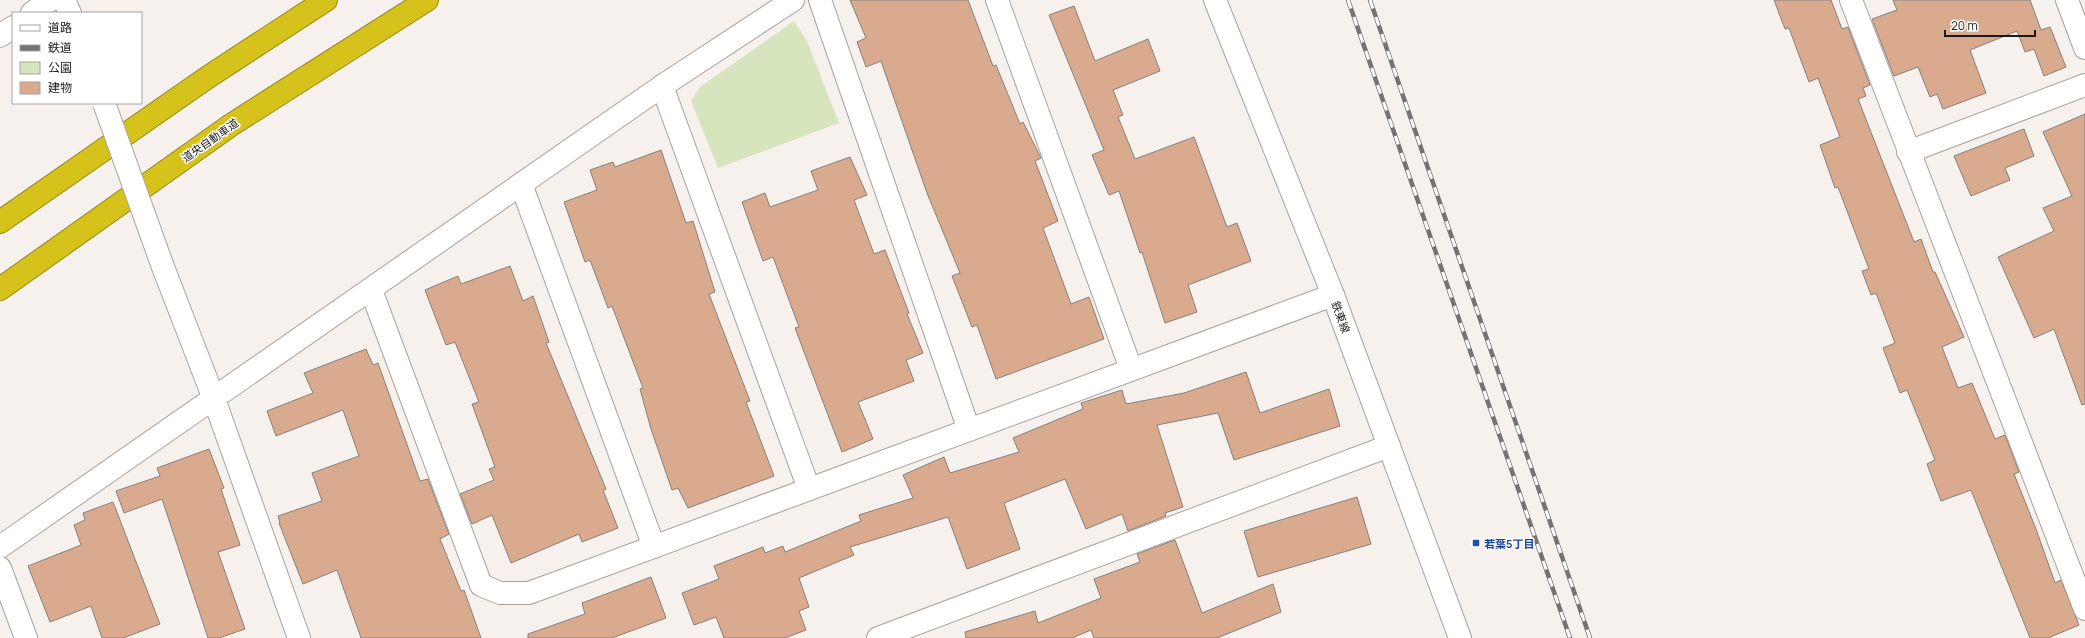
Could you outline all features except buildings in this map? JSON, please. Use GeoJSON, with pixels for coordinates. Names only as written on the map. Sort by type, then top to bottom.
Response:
{"type":"FeatureCollection","features":[{"type":"Feature","properties":{"kind":"highway"},"geometry":{"type":"LineString","coordinates":[[0,222],[208,77],[326,0]]}},
{"type":"Feature","properties":{"kind":"highway","name":"道央自動車道"},"geometry":{"type":"LineString","coordinates":[[0,289],[231,125],[427,0]]}},
{"type":"Feature","properties":{"kind":"street"},"geometry":{"type":"LineString","coordinates":[[33,12],[50,0]]}},
{"type":"Feature","properties":{"kind":"street"},"geometry":{"type":"LineString","coordinates":[[64,0],[70,12]]}},
{"type":"Feature","properties":{"kind":"street"},"geometry":{"type":"LineString","coordinates":[[0,547],[662,86],[793,0]]}},
{"type":"Feature","properties":{"kind":"street"},"geometry":{"type":"LineString","coordinates":[[820,0],[968,430]]}},
{"type":"Feature","properties":{"kind":"street"},"geometry":{"type":"LineString","coordinates":[[997,0],[1131,370]]}},
{"type":"Feature","properties":{"kind":"street","name":"鉄東線"},"geometry":{"type":"LineString","coordinates":[[1215,0],[1333,295],[1460,638]]}},
{"type":"Feature","properties":{"kind":"street"},"geometry":{"type":"LineString","coordinates":[[1851,0],[1908,152],[2085,609]]}},
{"type":"Feature","properties":{"kind":"street"},"geometry":{"type":"LineString","coordinates":[[2067,0],[2085,48]]}},
{"type":"Feature","properties":{"kind":"street"},"geometry":{"type":"LineString","coordinates":[[0,36],[12,28]]}},
{"type":"Feature","properties":{"kind":"street"},"geometry":{"type":"LineString","coordinates":[[1908,152],[2085,85]]}},
{"type":"Feature","properties":{"kind":"street"},"geometry":{"type":"LineString","coordinates":[[662,86],[809,489]]}},
{"type":"Feature","properties":{"kind":"street"},"geometry":{"type":"LineString","coordinates":[[104,104],[162,267],[214,399],[300,638]]}},
{"type":"Feature","properties":{"kind":"street"},"geometry":{"type":"LineString","coordinates":[[521,184],[654,547]]}},
{"type":"Feature","properties":{"kind":"street"},"geometry":{"type":"LineString","coordinates":[[371,290],[482,585],[500,593],[529,593],[1333,295]]}},
{"type":"Feature","properties":{"kind":"street"},"geometry":{"type":"LineString","coordinates":[[878,638],[1389,446]]}},
{"type":"Feature","properties":{"kind":"street"},"geometry":{"type":"LineString","coordinates":[[0,568],[26,638]]}},
{"type":"Feature","properties":{"kind":"green space"},"geometry":{"type":"Polygon","coordinates":[[[794,21],[807,41],[839,123],[718,168],[691,101],[700,87],[794,21]]]}},
{"type":"Feature","properties":{"kind":"railway"},"geometry":{"type":"LineString","coordinates":[[1348,0],[1570,638]]}},
{"type":"Feature","properties":{"kind":"railway"},"geometry":{"type":"LineString","coordinates":[[1370,0],[1590,638]]}},
{"type":"Feature","properties":{"kind":"place","name":"若葉5丁目"},"geometry":{"type":"Point","coordinates":[1476,543]}}]}
